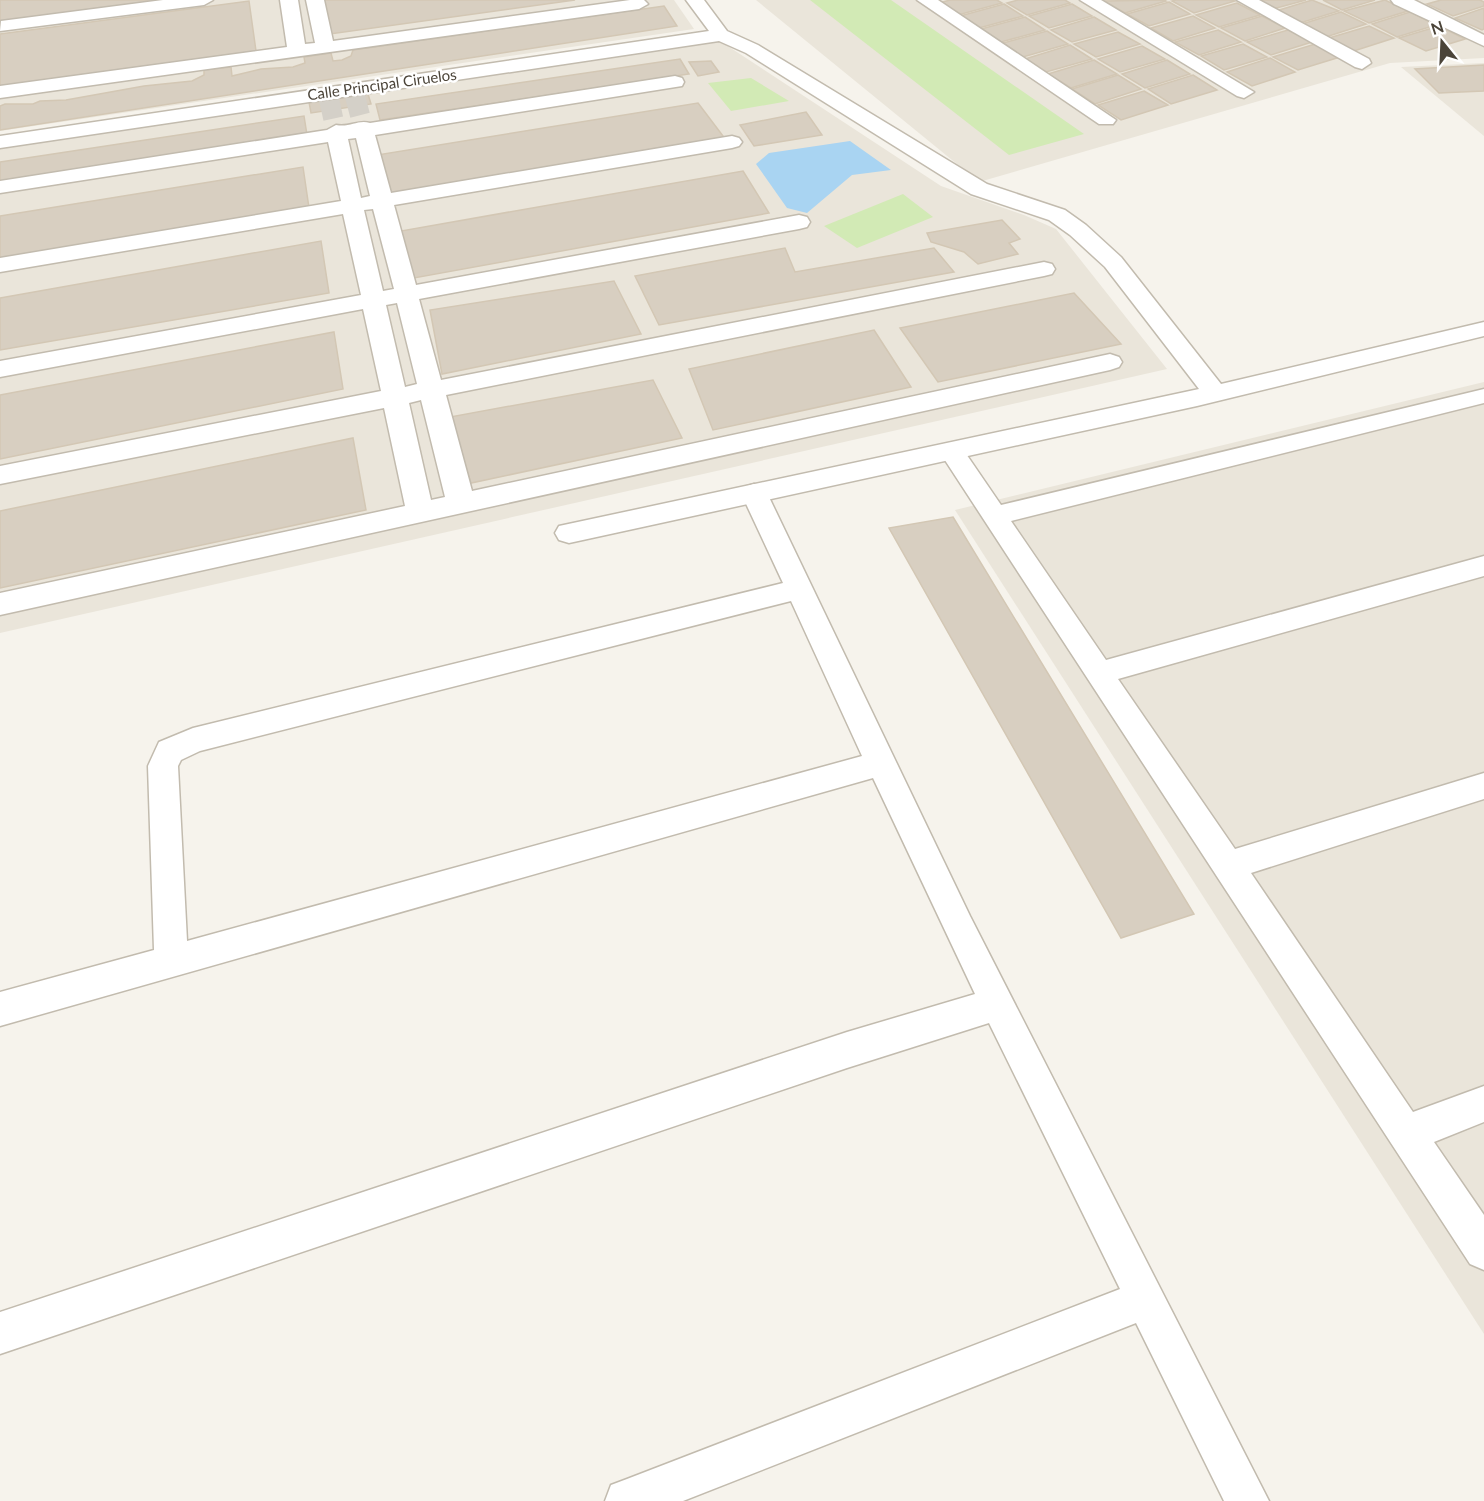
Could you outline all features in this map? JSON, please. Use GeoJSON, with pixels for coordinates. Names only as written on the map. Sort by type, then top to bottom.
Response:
{"type":"FeatureCollection","features":[{"type":"Feature","properties":{"kind":"street"},"geometry":{"type":"LineString","coordinates":[[1,26],[204,0]]}},
{"type":"Feature","properties":{"kind":"street"},"geometry":{"type":"LineString","coordinates":[[289,0],[297,51]]}},
{"type":"Feature","properties":{"kind":"street"},"geometry":{"type":"LineString","coordinates":[[315,0],[325,48]]}},
{"type":"Feature","properties":{"kind":"street"},"geometry":{"type":"LineString","coordinates":[[695,0],[721,35],[752,49],[979,189],[1057,215],[1078,230],[1113,262],[1215,393]]}},
{"type":"Feature","properties":{"kind":"street"},"geometry":{"type":"LineString","coordinates":[[926,0],[1106,120]]}},
{"type":"Feature","properties":{"kind":"street"},"geometry":{"type":"LineString","coordinates":[[1089,0],[1244,92]]}},
{"type":"Feature","properties":{"kind":"street"},"geometry":{"type":"LineString","coordinates":[[1246,0],[1362,63]]}},
{"type":"Feature","properties":{"kind":"street"},"geometry":{"type":"LineString","coordinates":[[1400,0],[1483,41]]}},
{"type":"Feature","properties":{"kind":"street"},"geometry":{"type":"LineString","coordinates":[[0,92],[639,4]]}},
{"type":"Feature","properties":{"kind":"street","name":"Calle Principal Ciruelos"},"geometry":{"type":"LineString","coordinates":[[0,142],[354,93],[721,35]]}},
{"type":"Feature","properties":{"kind":"street"},"geometry":{"type":"LineString","coordinates":[[0,187],[363,128],[675,81]]}},
{"type":"Feature","properties":{"kind":"street"},"geometry":{"type":"LineString","coordinates":[[363,128],[461,504]]}},
{"type":"Feature","properties":{"kind":"street"},"geometry":{"type":"LineString","coordinates":[[336,133],[420,512]]}},
{"type":"Feature","properties":{"kind":"street"},"geometry":{"type":"LineString","coordinates":[[0,265],[732,142]]}},
{"type":"Feature","properties":{"kind":"street"},"geometry":{"type":"LineString","coordinates":[[0,369],[799,222]]}},
{"type":"Feature","properties":{"kind":"street"},"geometry":{"type":"LineString","coordinates":[[0,475],[1044,269]]}},
{"type":"Feature","properties":{"kind":"street"},"geometry":{"type":"LineString","coordinates":[[569,533],[1215,393],[1484,329]]}},
{"type":"Feature","properties":{"kind":"street"},"geometry":{"type":"LineString","coordinates":[[0,604],[1110,362]]}},
{"type":"Feature","properties":{"kind":"lane"},"geometry":{"type":"LineString","coordinates":[[994,516],[1484,396]]}},
{"type":"Feature","properties":{"kind":"lane"},"geometry":{"type":"LineString","coordinates":[[951,451],[1484,1250]]}},
{"type":"Feature","properties":{"kind":"lane"},"geometry":{"type":"LineString","coordinates":[[754,493],[958,927],[1247,1501]]}},
{"type":"Feature","properties":{"kind":"lane"},"geometry":{"type":"LineString","coordinates":[[1098,673],[1484,566]]}},
{"type":"Feature","properties":{"kind":"lane"},"geometry":{"type":"LineString","coordinates":[[171,959],[163,766],[170,751],[193,740],[800,590]]}},
{"type":"Feature","properties":{"kind":"lane"},"geometry":{"type":"LineString","coordinates":[[0,1009],[171,959],[882,763]]}},
{"type":"Feature","properties":{"kind":"lane"},"geometry":{"type":"LineString","coordinates":[[1227,866],[1484,786]]}},
{"type":"Feature","properties":{"kind":"lane"},"geometry":{"type":"LineString","coordinates":[[0,1333],[847,1050],[998,1004]]}},
{"type":"Feature","properties":{"kind":"lane"},"geometry":{"type":"LineString","coordinates":[[1407,1133],[1484,1104]]}},
{"type":"Feature","properties":{"kind":"lane"},"geometry":{"type":"LineString","coordinates":[[627,1501],[1146,1299]]}},
{"type":"Feature","properties":{"kind":"shaded area"},"geometry":{"type":"Polygon","coordinates":[[[0,0],[674,0],[694,29],[0,131],[0,0]]]}},
{"type":"Feature","properties":{"kind":"shaded area"},"geometry":{"type":"Polygon","coordinates":[[[756,0],[1484,0],[1484,58],[1390,63],[979,182],[756,0]]]}},
{"type":"Feature","properties":{"kind":"shaded area"},"geometry":{"type":"Polygon","coordinates":[[[720,41],[941,186],[1024,215],[1056,229],[1167,369],[0,633],[0,149],[720,41]]]}},
{"type":"Feature","properties":{"kind":"shaded area"},"geometry":{"type":"Polygon","coordinates":[[[1484,63],[1484,136],[1401,67],[1484,63]]]}},
{"type":"Feature","properties":{"kind":"shaded area"},"geometry":{"type":"Polygon","coordinates":[[[1484,382],[1484,1334],[955,510],[1484,382]]]}},
{"type":"Feature","properties":{"kind":"green space"},"geometry":{"type":"Polygon","coordinates":[[[810,0],[891,0],[1084,134],[1009,155],[810,0]]]}},
{"type":"Feature","properties":{"kind":"green space"},"geometry":{"type":"Polygon","coordinates":[[[751,78],[789,101],[731,111],[708,83],[751,78]]]}},
{"type":"Feature","properties":{"kind":"green space"},"geometry":{"type":"Polygon","coordinates":[[[903,194],[933,217],[857,248],[824,226],[903,194]]]}},
{"type":"Feature","properties":{"kind":"water"},"geometry":{"type":"Polygon","coordinates":[[[850,141],[891,170],[852,175],[807,213],[787,208],[756,164],[769,153],[850,141]]]}},
{"type":"Feature","properties":{"kind":"building"},"geometry":{"type":"Polygon","coordinates":[[[0,0],[165,0],[0,22],[0,0]]]}},
{"type":"Feature","properties":{"kind":"building"},"geometry":{"type":"Polygon","coordinates":[[[322,0],[575,0],[330,34],[322,0]]]}},
{"type":"Feature","properties":{"kind":"building"},"geometry":{"type":"Polygon","coordinates":[[[950,0],[997,0],[1002,3],[958,15],[939,3],[950,0]]]}},
{"type":"Feature","properties":{"kind":"building"},"geometry":{"type":"Polygon","coordinates":[[[1018,0],[1065,0],[1070,3],[1027,15],[1007,3],[1018,0]]]}},
{"type":"Feature","properties":{"kind":"building"},"geometry":{"type":"Polygon","coordinates":[[[1255,0],[1306,0],[1273,9],[1255,0]]]}},
{"type":"Feature","properties":{"kind":"building"},"geometry":{"type":"Polygon","coordinates":[[[1312,0],[1339,11],[1300,23],[1276,11],[1312,0]]]}},
{"type":"Feature","properties":{"kind":"building"},"geometry":{"type":"Polygon","coordinates":[[[1323,0],[1375,0],[1342,10],[1323,0]]]}},
{"type":"Feature","properties":{"kind":"building"},"geometry":{"type":"Polygon","coordinates":[[[1385,0],[1408,11],[1369,23],[1344,11],[1385,0]]]}},
{"type":"Feature","properties":{"kind":"building"},"geometry":{"type":"Polygon","coordinates":[[[1441,0],[1480,0],[1484,2],[1484,6],[1453,16],[1427,4],[1441,0]]]}},
{"type":"Feature","properties":{"kind":"building"},"geometry":{"type":"Polygon","coordinates":[[[249,1],[256,51],[0,86],[0,34],[249,1]]]}},
{"type":"Feature","properties":{"kind":"building"},"geometry":{"type":"Polygon","coordinates":[[[1104,1],[1166,1],[1125,13],[1104,1]]]}},
{"type":"Feature","properties":{"kind":"building"},"geometry":{"type":"Polygon","coordinates":[[[1172,1],[1235,1],[1194,13],[1172,1]]]}},
{"type":"Feature","properties":{"kind":"building"},"geometry":{"type":"Polygon","coordinates":[[[1169,2],[1190,14],[1149,26],[1127,14],[1169,2]]]}},
{"type":"Feature","properties":{"kind":"building"},"geometry":{"type":"Polygon","coordinates":[[[1237,3],[1260,15],[1219,27],[1196,15],[1237,3]]]}},
{"type":"Feature","properties":{"kind":"building"},"geometry":{"type":"Polygon","coordinates":[[[1004,4],[1023,16],[979,28],[960,16],[1004,4]]]}},
{"type":"Feature","properties":{"kind":"building"},"geometry":{"type":"Polygon","coordinates":[[[1072,4],[1092,16],[1049,28],[1029,16],[1072,4]]]}},
{"type":"Feature","properties":{"kind":"building"},"geometry":{"type":"Polygon","coordinates":[[[664,6],[677,26],[0,130],[0,106],[5,104],[33,104],[40,101],[66,100],[144,86],[192,81],[204,75],[204,70],[231,67],[232,76],[261,69],[293,67],[305,63],[304,57],[331,53],[333,61],[342,60],[351,56],[353,50],[664,6]]]}},
{"type":"Feature","properties":{"kind":"building"},"geometry":{"type":"Polygon","coordinates":[[[1484,8],[1484,29],[1482,30],[1455,18],[1484,8]]]}},
{"type":"Feature","properties":{"kind":"building"},"geometry":{"type":"Polygon","coordinates":[[[1341,12],[1366,24],[1326,37],[1302,24],[1341,12]]]}},
{"type":"Feature","properties":{"kind":"building"},"geometry":{"type":"Polygon","coordinates":[[[1410,12],[1436,25],[1397,37],[1372,24],[1410,12]]]}},
{"type":"Feature","properties":{"kind":"building"},"geometry":{"type":"Polygon","coordinates":[[[1193,16],[1215,28],[1173,41],[1151,28],[1193,16]]]}},
{"type":"Feature","properties":{"kind":"building"},"geometry":{"type":"Polygon","coordinates":[[[1262,16],[1285,28],[1245,41],[1221,28],[1262,16]]]}},
{"type":"Feature","properties":{"kind":"building"},"geometry":{"type":"Polygon","coordinates":[[[1025,17],[1045,30],[1001,42],[981,29],[1025,17]]]}},
{"type":"Feature","properties":{"kind":"building"},"geometry":{"type":"Polygon","coordinates":[[[1094,17],[1116,30],[1072,42],[1051,30],[1094,17]]]}},
{"type":"Feature","properties":{"kind":"building"},"geometry":{"type":"Polygon","coordinates":[[[1369,26],[1394,38],[1354,51],[1329,38],[1369,26]]]}},
{"type":"Feature","properties":{"kind":"building"},"geometry":{"type":"Polygon","coordinates":[[[1439,26],[1465,39],[1426,51],[1399,38],[1439,26]]]}},
{"type":"Feature","properties":{"kind":"building"},"geometry":{"type":"Polygon","coordinates":[[[1218,30],[1241,42],[1199,55],[1175,42],[1218,30]]]}},
{"type":"Feature","properties":{"kind":"building"},"geometry":{"type":"Polygon","coordinates":[[[1288,30],[1312,42],[1271,55],[1247,42],[1288,30]]]}},
{"type":"Feature","properties":{"kind":"building"},"geometry":{"type":"Polygon","coordinates":[[[1047,31],[1068,44],[1023,57],[1003,43],[1047,31]]]}},
{"type":"Feature","properties":{"kind":"building"},"geometry":{"type":"Polygon","coordinates":[[[1118,32],[1140,44],[1096,57],[1074,44],[1118,32]]]}},
{"type":"Feature","properties":{"kind":"building"},"geometry":{"type":"Polygon","coordinates":[[[1243,44],[1267,57],[1224,70],[1201,56],[1243,44]]]}},
{"type":"Feature","properties":{"kind":"building"},"geometry":{"type":"Polygon","coordinates":[[[1315,44],[1340,57],[1298,70],[1273,57],[1315,44]]]}},
{"type":"Feature","properties":{"kind":"building"},"geometry":{"type":"Polygon","coordinates":[[[1070,45],[1092,59],[1046,72],[1025,59],[1070,45]]]}},
{"type":"Feature","properties":{"kind":"building"},"geometry":{"type":"Polygon","coordinates":[[[1142,46],[1165,59],[1120,72],[1098,59],[1142,46]]]}},
{"type":"Feature","properties":{"kind":"building"},"geometry":{"type":"Polygon","coordinates":[[[1270,58],[1295,72],[1252,86],[1227,72],[1270,58]]]}},
{"type":"Feature","properties":{"kind":"building"},"geometry":{"type":"Polygon","coordinates":[[[680,59],[689,74],[380,120],[376,104],[680,59]]]}},
{"type":"Feature","properties":{"kind":"building"},"geometry":{"type":"Polygon","coordinates":[[[1094,60],[1117,74],[1071,88],[1048,74],[1094,60]]]}},
{"type":"Feature","properties":{"kind":"building"},"geometry":{"type":"Polygon","coordinates":[[[1167,60],[1190,74],[1145,88],[1122,74],[1167,60]]]}},
{"type":"Feature","properties":{"kind":"building"},"geometry":{"type":"Polygon","coordinates":[[[711,61],[719,72],[698,76],[689,62],[711,61]]]}},
{"type":"Feature","properties":{"kind":"building"},"geometry":{"type":"Polygon","coordinates":[[[1484,65],[1484,91],[1439,93],[1415,69],[1484,65]]]}},
{"type":"Feature","properties":{"kind":"building"},"geometry":{"type":"Polygon","coordinates":[[[1118,75],[1141,89],[1095,104],[1072,89],[1118,75]]]}},
{"type":"Feature","properties":{"kind":"building"},"geometry":{"type":"Polygon","coordinates":[[[1193,75],[1217,90],[1171,104],[1148,89],[1193,75]]]}},
{"type":"Feature","properties":{"kind":"building"},"geometry":{"type":"Polygon","coordinates":[[[1144,91],[1168,105],[1121,120],[1098,105],[1144,91]]]}},
{"type":"Feature","properties":{"kind":"building"},"geometry":{"type":"Polygon","coordinates":[[[368,94],[371,104],[311,113],[309,102],[368,94]]]}},
{"type":"Feature","properties":{"kind":"building"},"geometry":{"type":"Polygon","coordinates":[[[698,103],[726,140],[392,195],[377,155],[698,103]]]}},
{"type":"Feature","properties":{"kind":"building"},"geometry":{"type":"Polygon","coordinates":[[[806,112],[822,135],[754,146],[740,125],[806,112]]]}},
{"type":"Feature","properties":{"kind":"building"},"geometry":{"type":"Polygon","coordinates":[[[304,116],[307,135],[0,183],[0,162],[304,116]]]}},
{"type":"Feature","properties":{"kind":"building"},"geometry":{"type":"Polygon","coordinates":[[[303,167],[309,208],[0,260],[0,216],[303,167]]]}},
{"type":"Feature","properties":{"kind":"building"},"geometry":{"type":"Polygon","coordinates":[[[743,171],[769,213],[414,278],[401,231],[743,171]]]}},
{"type":"Feature","properties":{"kind":"building"},"geometry":{"type":"Polygon","coordinates":[[[1002,220],[1020,239],[1009,243],[1018,254],[978,264],[964,252],[931,242],[927,233],[1002,220]]]}},
{"type":"Feature","properties":{"kind":"building"},"geometry":{"type":"Polygon","coordinates":[[[321,241],[329,293],[0,350],[0,298],[321,241]]]}},
{"type":"Feature","properties":{"kind":"building"},"geometry":{"type":"Polygon","coordinates":[[[785,248],[795,272],[934,248],[954,272],[659,325],[635,276],[785,248]]]}},
{"type":"Feature","properties":{"kind":"building"},"geometry":{"type":"Polygon","coordinates":[[[614,281],[641,334],[442,374],[430,310],[614,281]]]}},
{"type":"Feature","properties":{"kind":"building"},"geometry":{"type":"Polygon","coordinates":[[[1074,293],[1121,344],[938,382],[900,328],[1074,293]]]}},
{"type":"Feature","properties":{"kind":"building"},"geometry":{"type":"Polygon","coordinates":[[[874,330],[911,387],[713,430],[689,369],[874,330]]]}},
{"type":"Feature","properties":{"kind":"building"},"geometry":{"type":"Polygon","coordinates":[[[334,332],[343,389],[0,459],[0,395],[334,332]]]}},
{"type":"Feature","properties":{"kind":"building"},"geometry":{"type":"Polygon","coordinates":[[[653,380],[682,438],[471,483],[450,417],[653,380]]]}},
{"type":"Feature","properties":{"kind":"building"},"geometry":{"type":"Polygon","coordinates":[[[353,438],[366,510],[0,588],[0,511],[353,438]]]}},
{"type":"Feature","properties":{"kind":"building"},"geometry":{"type":"Polygon","coordinates":[[[953,517],[1194,914],[1121,938],[889,528],[953,517]]]}},
{"type":"Feature","properties":{"kind":"tunnel"},"geometry":{"type":"LineString","coordinates":[[355,96],[363,127]]}},
{"type":"Feature","properties":{"kind":"tunnel"},"geometry":{"type":"LineString","coordinates":[[329,99],[336,131]]}}]}
